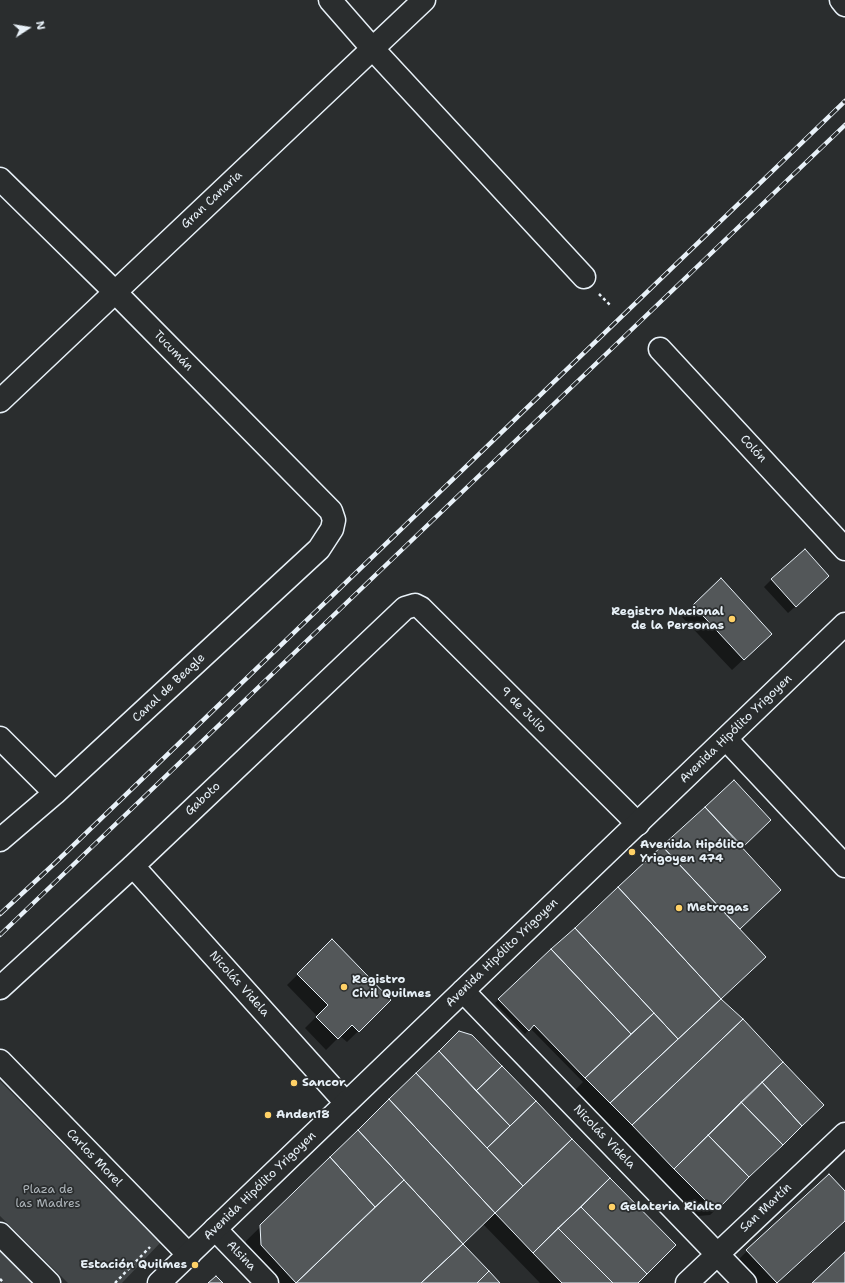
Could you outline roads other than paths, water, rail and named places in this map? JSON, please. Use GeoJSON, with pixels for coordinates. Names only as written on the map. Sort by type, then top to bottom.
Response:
{"type":"FeatureCollection","features":[{"type":"Feature","properties":{"kind":"street"},"geometry":{"type":"LineString","coordinates":[[330,0],[372,48],[584,277]]}},
{"type":"Feature","properties":{"kind":"street","name":"Gran Canaria"},"geometry":{"type":"LineString","coordinates":[[0,401],[424,0]]}},
{"type":"Feature","properties":{"kind":"street"},"geometry":{"type":"LineString","coordinates":[[841,0],[845,5]]}},
{"type":"Feature","properties":{"kind":"street","name":"Tucumán"},"geometry":{"type":"LineString","coordinates":[[0,179],[115,292],[331,511],[334,520],[332,530]]}},
{"type":"Feature","properties":{"kind":"street","name":"Colón"},"geometry":{"type":"LineString","coordinates":[[660,349],[845,549]]}},
{"type":"Feature","properties":{"kind":"street","name":"Canal de Beagle"},"geometry":{"type":"LineString","coordinates":[[0,840],[55,793],[319,549],[332,530]]}},
{"type":"Feature","properties":{"kind":"street","name":"9 de Julio"},"geometry":{"type":"LineString","coordinates":[[405,608],[415,605],[421,608],[638,824]]}},
{"type":"Feature","properties":{"kind":"street","name":"Gaboto"},"geometry":{"type":"LineString","coordinates":[[0,988],[132,866],[405,608]]}},
{"type":"Feature","properties":{"kind":"street","name":"Avenida Hipólito Yrigoyen"},"geometry":{"type":"LineString","coordinates":[[159,1283],[189,1256],[215,1229],[845,624]]}},
{"type":"Feature","properties":{"kind":"street"},"geometry":{"type":"LineString","coordinates":[[0,738],[55,793]]}},
{"type":"Feature","properties":{"kind":"street"},"geometry":{"type":"LineString","coordinates":[[726,739],[845,866]]}},
{"type":"Feature","properties":{"kind":"street","name":"Nicolás Videla"},"geometry":{"type":"LineString","coordinates":[[132,866],[346,1103]]}},
{"type":"Feature","properties":{"kind":"street","name":"Nicolás Videla"},"geometry":{"type":"LineString","coordinates":[[463,991],[745,1283]]}},
{"type":"Feature","properties":{"kind":"street","name":"Carlos Morel"},"geometry":{"type":"LineString","coordinates":[[0,1061],[189,1256]]}},
{"type":"Feature","properties":{"kind":"street","name":"San Martín"},"geometry":{"type":"LineString","coordinates":[[687,1283],[845,1134]]}},
{"type":"Feature","properties":{"kind":"street","name":"Alsina"},"geometry":{"type":"LineString","coordinates":[[215,1229],[267,1283]]}},
{"type":"Feature","properties":{"kind":"street"},"geometry":{"type":"LineString","coordinates":[[0,1234],[49,1283]]}},
{"type":"Feature","properties":{"kind":"railway"},"geometry":{"type":"LineString","coordinates":[[0,914],[55,863],[845,101]]}},
{"type":"Feature","properties":{"kind":"railway"},"geometry":{"type":"LineString","coordinates":[[0,935],[845,125]]}},
{"type":"Feature","properties":{"kind":"place","name":"Registro Nacional de la Personas"},"geometry":{"type":"Point","coordinates":[732,619]}},
{"type":"Feature","properties":{"kind":"place","name":"Avenida Hipólito Yrigoyen 474"},"geometry":{"type":"Point","coordinates":[632,852]}},
{"type":"Feature","properties":{"kind":"place","name":"Metrogas"},"geometry":{"type":"Point","coordinates":[679,908]}},
{"type":"Feature","properties":{"kind":"place","name":"Registro Civil Quilmes"},"geometry":{"type":"Point","coordinates":[344,987]}},
{"type":"Feature","properties":{"kind":"place","name":"Sancor"},"geometry":{"type":"Point","coordinates":[294,1083]}},
{"type":"Feature","properties":{"kind":"place","name":"Anden18"},"geometry":{"type":"Point","coordinates":[268,1115]}},
{"type":"Feature","properties":{"kind":"place","name":"Gelateria Rialto"},"geometry":{"type":"Point","coordinates":[612,1207]}},
{"type":"Feature","properties":{"kind":"place","name":"Estación Quilmes"},"geometry":{"type":"Point","coordinates":[195,1265]}},
{"type":"Feature","properties":{"kind":"park label","name":"Plaza de las Madres"},"geometry":{"type":"Point","coordinates":[48,1197]}}]}
